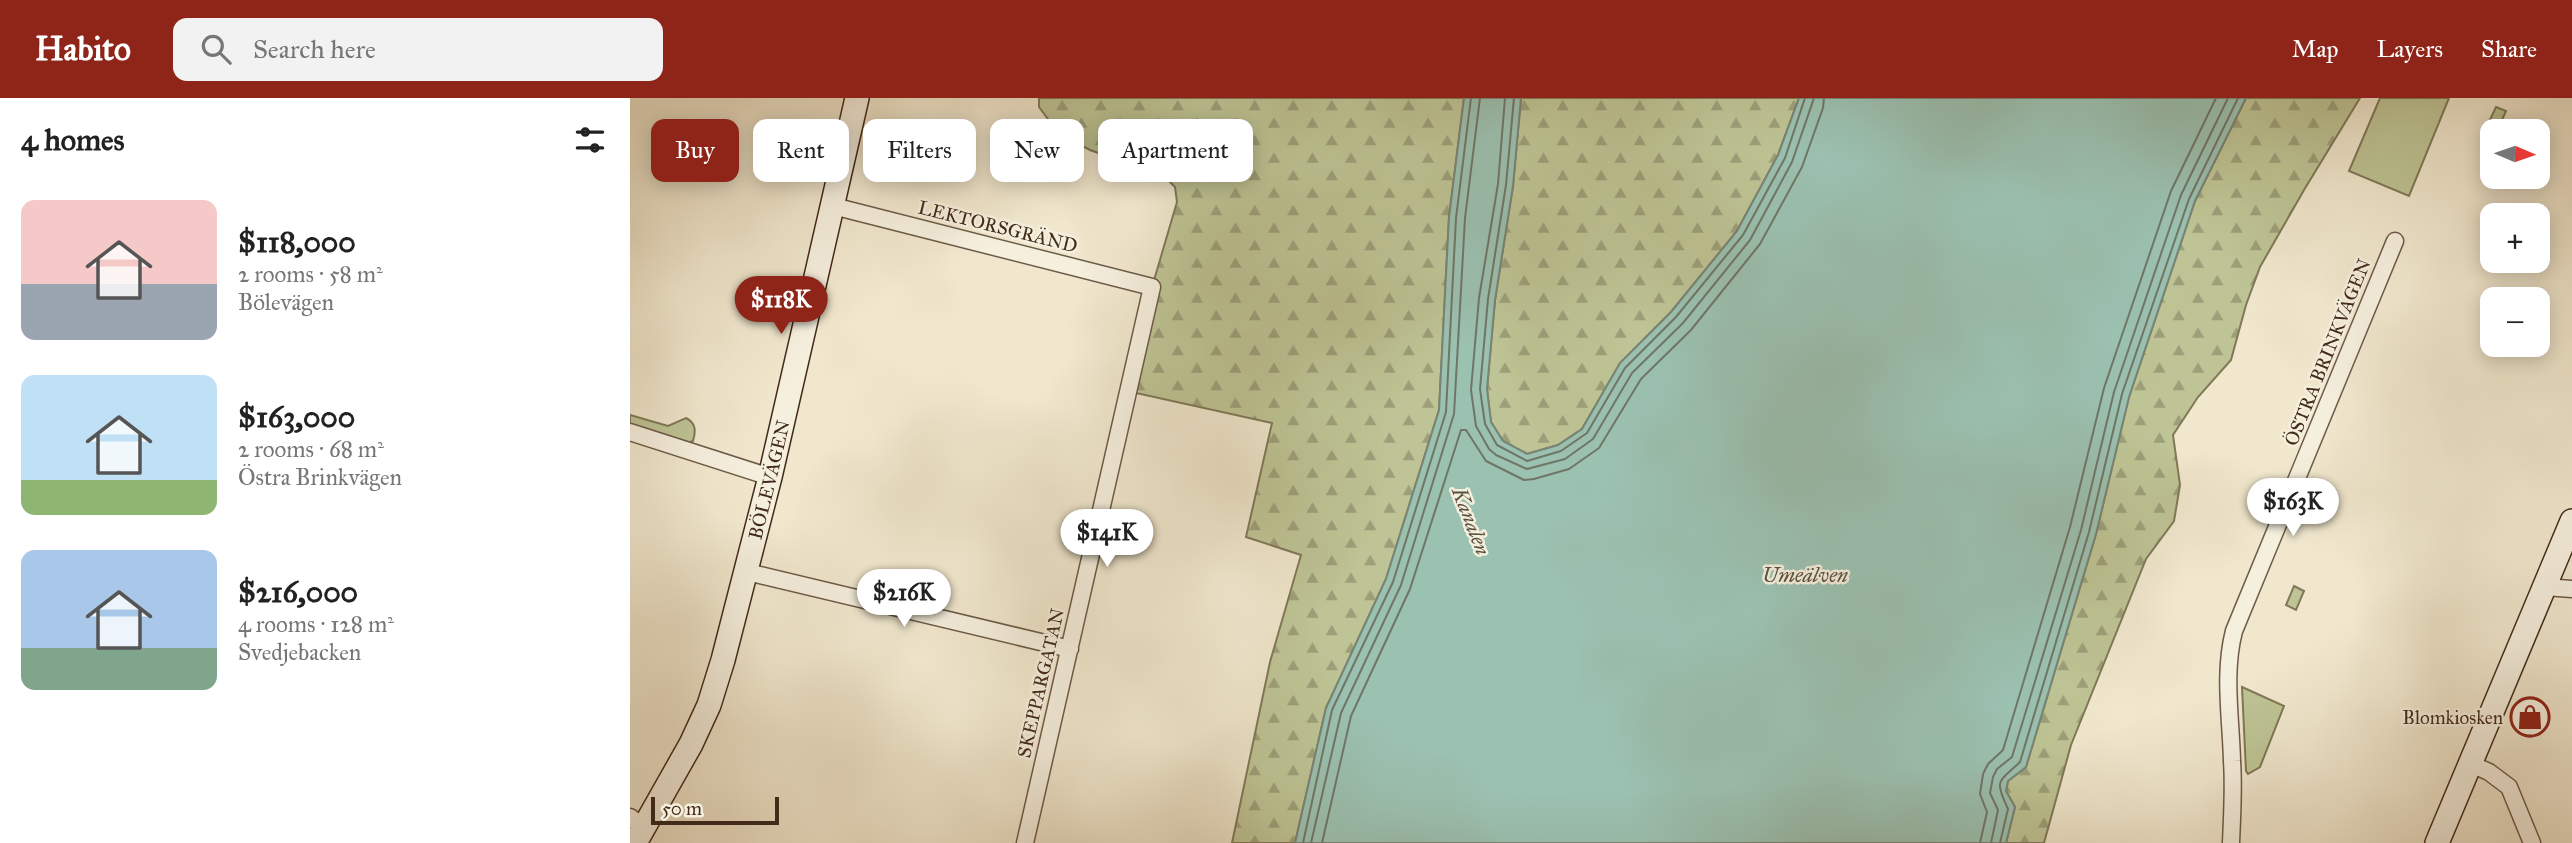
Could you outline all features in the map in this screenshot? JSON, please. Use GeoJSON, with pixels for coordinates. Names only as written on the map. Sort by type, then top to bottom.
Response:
{"type":"FeatureCollection","features":[{"type":"Feature","properties":{"kind":"street","name":"BÖLEVÄGEN"},"geometry":{"type":"LineString","coordinates":[[637,829],[691,744],[709,705],[747,572],[857,98]]}},
{"type":"Feature","properties":{"kind":"street","name":"LEKTORSGRÄND"},"geometry":{"type":"LineString","coordinates":[[833,206],[1152,287]]}},
{"type":"Feature","properties":{"kind":"street","name":"ÖSTRA BRINKVÄGEN"},"geometry":{"type":"LineString","coordinates":[[2231,843],[2233,766],[2228,670],[2232,640],[2395,241]]}},
{"type":"Feature","properties":{"kind":"street","name":"SKEPPARGATAN"},"geometry":{"type":"LineString","coordinates":[[1026,843],[1152,287]]}},
{"type":"Feature","properties":{"kind":"street"},"geometry":{"type":"LineString","coordinates":[[630,432],[770,477]]}},
{"type":"Feature","properties":{"kind":"street"},"geometry":{"type":"LineString","coordinates":[[2437,843],[2572,522]]}},
{"type":"Feature","properties":{"kind":"street"},"geometry":{"type":"LineString","coordinates":[[747,572],[1070,649]]}},
{"type":"Feature","properties":{"kind":"street"},"geometry":{"type":"LineString","coordinates":[[2545,587],[2572,589]]}},
{"type":"Feature","properties":{"kind":"street"},"geometry":{"type":"LineString","coordinates":[[2471,764],[2489,772],[2509,787],[2532,843]]}},
{"type":"Feature","properties":{"kind":"green space"},"geometry":{"type":"Polygon","coordinates":[[[1039,98],[1464,98],[1449,217],[1439,410],[1386,579],[1326,708],[1295,843],[1232,843],[1270,662],[1301,555],[1246,537],[1272,423],[1127,391],[1152,287],[1177,202],[1175,187],[1170,182],[1253,182],[1253,119],[1098,119],[1098,153],[1084,147],[1084,119],[1048,119],[1039,107],[1039,98]]]}},
{"type":"Feature","properties":{"kind":"green space"},"geometry":{"type":"Polygon","coordinates":[[[1521,98],[1799,98],[1778,155],[1737,231],[1671,312],[1620,363],[1582,429],[1558,445],[1527,454],[1503,441],[1491,422],[1487,389],[1495,300],[1513,186],[1521,98]]]}},
{"type":"Feature","properties":{"kind":"green space"},"geometry":{"type":"Polygon","coordinates":[[[2246,98],[2360,98],[2260,267],[2231,360],[2198,397],[2173,435],[2180,485],[2174,521],[2146,559],[2071,745],[2044,843],[2006,843],[2015,807],[2006,791],[2008,781],[2026,767],[2096,534],[2129,397],[2195,201],[2246,98]]]}},
{"type":"Feature","properties":{"kind":"green space"},"geometry":{"type":"Polygon","coordinates":[[[2380,98],[2449,98],[2409,196],[2349,171],[2380,98]]]}},
{"type":"Feature","properties":{"kind":"green space"},"geometry":{"type":"Polygon","coordinates":[[[2496,107],[2506,111],[2502,119],[2490,119],[2496,107]]]}},
{"type":"Feature","properties":{"kind":"green space"},"geometry":{"type":"Polygon","coordinates":[[[630,415],[668,426],[686,418],[692,422],[694,428],[693,441],[687,443],[630,425],[630,415]]]}},
{"type":"Feature","properties":{"kind":"green space"},"geometry":{"type":"Polygon","coordinates":[[[2294,586],[2304,591],[2296,610],[2286,605],[2294,586]]]}},
{"type":"Feature","properties":{"kind":"green space"},"geometry":{"type":"Polygon","coordinates":[[[2242,687],[2284,706],[2260,767],[2248,774],[2246,771],[2242,687]]]}},
{"type":"Feature","properties":{"kind":"water","name":"Umeälven"},"geometry":{"type":"Polygon","coordinates":[[[1464,98],[1521,98],[1513,186],[1495,300],[1487,389],[1491,422],[1503,441],[1527,454],[1558,445],[1582,429],[1620,363],[1671,312],[1737,231],[1778,155],[1799,98],[2246,98],[2195,201],[2129,397],[2096,534],[2026,767],[2008,781],[2006,791],[2015,807],[2006,843],[1295,843],[1326,708],[1386,579],[1439,410],[1449,217],[1464,98]]]}},
{"type":"Feature","properties":{"kind":"place","name":"Blomkiosken"},"geometry":{"type":"Point","coordinates":[2530,717]}},
{"type":"Feature","properties":{"kind":"water label","name":"Kanalen"},"geometry":{"type":"Point","coordinates":[1471,521]}}]}
